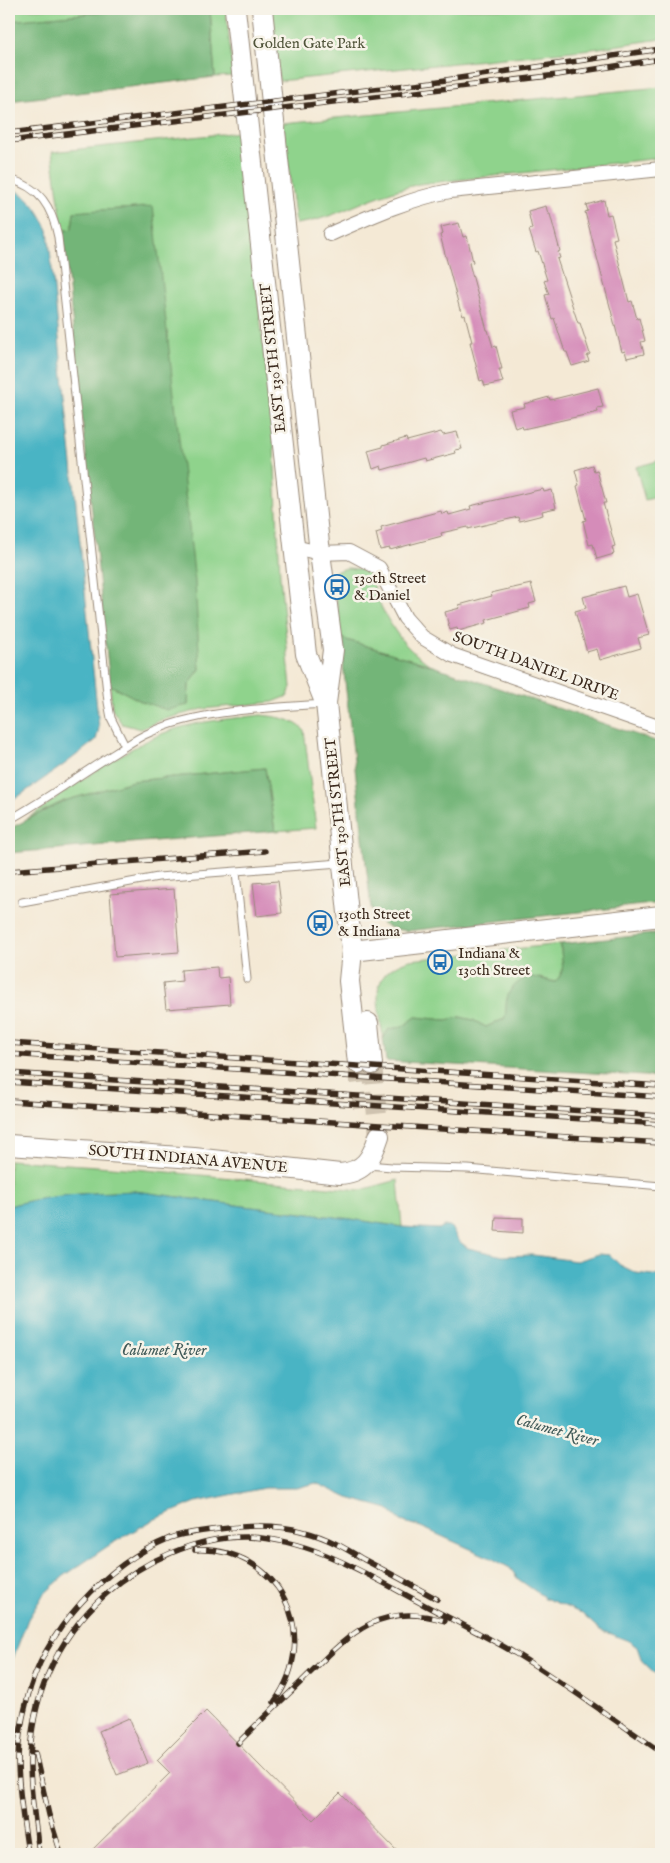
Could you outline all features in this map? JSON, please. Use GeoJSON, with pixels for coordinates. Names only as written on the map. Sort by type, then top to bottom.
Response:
{"type":"FeatureCollection","features":[{"type":"Feature","properties":{"kind":"main road","name":"EAST 130TH STREET"},"geometry":{"type":"LineString","coordinates":[[235,9],[306,654],[326,703]]}},
{"type":"Feature","properties":{"kind":"main road","name":"EAST 130TH STREET"},"geometry":{"type":"LineString","coordinates":[[262,9],[320,553],[333,650],[326,703],[352,951],[363,980],[365,1063]]}},
{"type":"Feature","properties":{"kind":"main road"},"geometry":{"type":"LineString","coordinates":[[352,951],[661,916]]}},
{"type":"Feature","properties":{"kind":"main road"},"geometry":{"type":"LineString","coordinates":[[364,1165],[374,1153],[372,1135]]}},
{"type":"Feature","properties":{"kind":"main road","name":"SOUTH INDIANA AVENUE"},"geometry":{"type":"LineString","coordinates":[[9,1146],[194,1158],[340,1174],[350,1173],[364,1165]]}},
{"type":"Feature","properties":{"kind":"street"},"geometry":{"type":"LineString","coordinates":[[330,234],[405,202],[441,192],[661,169]]}},
{"type":"Feature","properties":{"kind":"street","name":"SOUTH DANIEL DRIVE"},"geometry":{"type":"LineString","coordinates":[[294,547],[320,553],[349,552],[379,568],[405,618],[422,637],[452,655],[661,728]]}},
{"type":"Feature","properties":{"kind":"lane"},"geometry":{"type":"LineString","coordinates":[[9,179],[31,188],[50,208],[55,220],[108,702],[111,718],[125,746]]}},
{"type":"Feature","properties":{"kind":"lane"},"geometry":{"type":"LineString","coordinates":[[9,820],[151,731],[181,721],[232,712],[326,703]]}},
{"type":"Feature","properties":{"kind":"lane"},"geometry":{"type":"LineString","coordinates":[[22,902],[158,876],[343,863]]}},
{"type":"Feature","properties":{"kind":"lane"},"geometry":{"type":"LineString","coordinates":[[236,872],[247,979]]}},
{"type":"Feature","properties":{"kind":"lane"},"geometry":{"type":"LineString","coordinates":[[364,1165],[392,1168],[468,1169],[661,1186]]}},
{"type":"Feature","properties":{"kind":"green space"},"geometry":{"type":"Polygon","coordinates":[[[9,9],[136,9],[9,21],[9,9]]]}},
{"type":"Feature","properties":{"kind":"green space"},"geometry":{"type":"Polygon","coordinates":[[[136,9],[210,9],[215,77],[9,101],[9,21],[136,9]]]}},
{"type":"Feature","properties":{"kind":"green space"},"geometry":{"type":"Polygon","coordinates":[[[210,9],[226,9],[233,76],[215,77],[210,9]]]}},
{"type":"Feature","properties":{"kind":"green space","name":"Golden Gate Park"},"geometry":{"type":"Polygon","coordinates":[[[271,9],[661,9],[661,39],[592,49],[279,81],[271,9]]]}},
{"type":"Feature","properties":{"kind":"green space"},"geometry":{"type":"Polygon","coordinates":[[[661,87],[661,158],[419,184],[385,194],[320,219],[296,224],[283,123],[661,87]]]}},
{"type":"Feature","properties":{"kind":"green space"},"geometry":{"type":"Polygon","coordinates":[[[240,132],[274,445],[280,576],[291,687],[288,696],[273,702],[203,709],[161,720],[141,729],[122,724],[112,709],[110,685],[143,702],[188,705],[189,685],[200,669],[153,207],[74,212],[72,229],[63,231],[52,152],[240,132]]]}},
{"type":"Feature","properties":{"kind":"green space"},"geometry":{"type":"Polygon","coordinates":[[[153,206],[195,582],[200,669],[189,685],[188,705],[167,710],[143,702],[110,685],[63,231],[72,229],[74,212],[153,206]]]}},
{"type":"Feature","properties":{"kind":"green space"},"geometry":{"type":"Polygon","coordinates":[[[661,460],[661,496],[645,500],[636,467],[661,460]]]}},
{"type":"Feature","properties":{"kind":"green space"},"geometry":{"type":"Polygon","coordinates":[[[347,568],[359,569],[373,576],[376,594],[389,622],[406,645],[430,665],[340,638],[334,572],[347,568]]]}},
{"type":"Feature","properties":{"kind":"green space"},"geometry":{"type":"Polygon","coordinates":[[[340,638],[430,665],[661,743],[661,903],[407,931],[394,929],[381,922],[371,907],[340,638]]]}},
{"type":"Feature","properties":{"kind":"green space"},"geometry":{"type":"Polygon","coordinates":[[[261,715],[278,717],[294,723],[304,730],[316,828],[275,831],[265,768],[133,781],[64,801],[27,819],[111,761],[164,733],[199,723],[261,715]]]}},
{"type":"Feature","properties":{"kind":"green space"},"geometry":{"type":"Polygon","coordinates":[[[265,768],[275,831],[9,853],[9,829],[64,801],[133,781],[265,768]]]}},
{"type":"Feature","properties":{"kind":"green space"},"geometry":{"type":"Polygon","coordinates":[[[661,933],[661,1077],[386,1061],[383,1038],[389,1029],[402,1027],[416,1017],[446,1020],[460,1017],[473,1020],[486,1027],[504,1019],[508,995],[518,983],[528,976],[555,982],[559,978],[562,969],[561,944],[661,933]]]}},
{"type":"Feature","properties":{"kind":"green space"},"geometry":{"type":"Polygon","coordinates":[[[561,944],[562,968],[559,977],[555,982],[540,978],[507,998],[507,1012],[504,1019],[486,1027],[473,1020],[460,1017],[446,1020],[416,1017],[402,1027],[389,1029],[383,1038],[378,990],[381,981],[387,973],[396,966],[410,960],[561,944]]]}},
{"type":"Feature","properties":{"kind":"green space"},"geometry":{"type":"Polygon","coordinates":[[[9,1160],[125,1168],[361,1190],[398,1180],[402,1227],[135,1191],[78,1194],[32,1200],[9,1206],[9,1160]]]}},
{"type":"Feature","properties":{"kind":"water"},"geometry":{"type":"Polygon","coordinates":[[[9,188],[23,195],[33,204],[48,230],[99,728],[96,740],[9,803],[9,188]]]}},
{"type":"Feature","properties":{"kind":"water","name":"Calumet River"},"geometry":{"type":"Polygon","coordinates":[[[135,1191],[402,1227],[439,1229],[444,1226],[450,1226],[460,1242],[468,1248],[503,1256],[533,1255],[576,1261],[599,1254],[610,1255],[620,1265],[636,1273],[661,1276],[661,1679],[642,1661],[637,1647],[629,1641],[600,1630],[581,1613],[545,1598],[518,1579],[510,1568],[421,1527],[401,1521],[388,1509],[348,1498],[316,1483],[297,1488],[264,1488],[196,1502],[153,1520],[111,1544],[64,1576],[43,1595],[28,1619],[9,1669],[9,1206],[40,1199],[87,1193],[135,1191]]]}},
{"type":"Feature","properties":{"kind":"building"},"geometry":{"type":"Polygon","coordinates":[[[604,200],[607,215],[611,214],[617,238],[613,239],[629,302],[632,301],[637,319],[639,318],[645,341],[641,342],[644,354],[627,358],[625,351],[622,352],[585,212],[588,211],[586,205],[604,200]]]}},
{"type":"Feature","properties":{"kind":"building"},"geometry":{"type":"Polygon","coordinates":[[[546,206],[560,251],[558,252],[560,258],[557,259],[590,354],[587,356],[589,361],[572,366],[567,352],[565,352],[554,318],[552,319],[545,295],[549,294],[544,281],[547,280],[529,230],[532,229],[528,211],[546,206]]]}},
{"type":"Feature","properties":{"kind":"building"},"geometry":{"type":"Polygon","coordinates":[[[459,223],[463,237],[467,236],[473,262],[469,263],[487,330],[493,347],[496,346],[502,369],[499,369],[503,382],[485,386],[483,380],[480,381],[465,315],[463,316],[460,310],[440,235],[443,234],[441,227],[459,223]]]}},
{"type":"Feature","properties":{"kind":"building"},"geometry":{"type":"Polygon","coordinates":[[[598,388],[603,407],[597,408],[598,412],[523,429],[522,426],[515,428],[510,410],[525,407],[524,404],[549,397],[550,400],[598,388]]]}},
{"type":"Feature","properties":{"kind":"building"},"geometry":{"type":"Polygon","coordinates":[[[441,432],[443,435],[457,432],[462,449],[455,450],[456,453],[425,461],[424,458],[382,470],[381,466],[373,469],[368,451],[406,438],[407,441],[441,432]]]}},
{"type":"Feature","properties":{"kind":"building"},"geometry":{"type":"Polygon","coordinates":[[[592,465],[594,471],[597,470],[606,503],[603,503],[615,546],[612,547],[614,554],[597,559],[593,544],[589,545],[583,521],[586,520],[575,470],[592,465]]]}},
{"type":"Feature","properties":{"kind":"building"},"geometry":{"type":"Polygon","coordinates":[[[543,489],[544,492],[552,490],[556,508],[542,511],[543,515],[519,521],[518,517],[468,529],[468,527],[441,533],[442,536],[390,550],[390,548],[380,550],[376,533],[382,531],[381,527],[441,511],[442,514],[448,512],[449,515],[471,509],[470,506],[543,489]]]}},
{"type":"Feature","properties":{"kind":"building"},"geometry":{"type":"Polygon","coordinates":[[[531,584],[536,602],[529,604],[530,608],[486,620],[487,623],[458,631],[457,628],[450,630],[445,612],[460,608],[459,605],[492,596],[491,593],[531,584]]]}},
{"type":"Feature","properties":{"kind":"building"},"geometry":{"type":"Polygon","coordinates":[[[624,586],[627,597],[637,594],[649,635],[638,638],[641,648],[600,660],[597,649],[587,652],[575,611],[586,608],[583,597],[624,586]]]}},
{"type":"Feature","properties":{"kind":"building"},"geometry":{"type":"Polygon","coordinates":[[[278,881],[282,913],[257,916],[253,883],[278,881]]]}},
{"type":"Feature","properties":{"kind":"building"},"geometry":{"type":"Polygon","coordinates":[[[174,889],[179,952],[115,957],[110,894],[174,889]]]}},
{"type":"Feature","properties":{"kind":"building"},"geometry":{"type":"Polygon","coordinates":[[[217,967],[218,978],[228,977],[230,1004],[166,1009],[163,983],[182,981],[181,970],[217,967]]]}},
{"type":"Feature","properties":{"kind":"building"},"geometry":{"type":"Polygon","coordinates":[[[496,1217],[523,1218],[523,1233],[495,1231],[496,1217]]]}},
{"type":"Feature","properties":{"kind":"building"},"geometry":{"type":"Polygon","coordinates":[[[206,1711],[313,1820],[340,1793],[400,1854],[88,1854],[170,1773],[157,1760],[206,1711]]]}},
{"type":"Feature","properties":{"kind":"building"},"geometry":{"type":"Polygon","coordinates":[[[129,1718],[148,1763],[117,1775],[99,1731],[129,1718]]]}},
{"type":"Feature","properties":{"kind":"tunnel"},"geometry":{"type":"LineString","coordinates":[[358,1063],[363,1108]]}},
{"type":"Feature","properties":{"kind":"tunnel"},"geometry":{"type":"LineString","coordinates":[[372,1064],[379,1136]]}},
{"type":"Feature","properties":{"kind":"railway"},"geometry":{"type":"LineString","coordinates":[[9,133],[432,82],[661,49]]}},
{"type":"Feature","properties":{"kind":"railway"},"geometry":{"type":"LineString","coordinates":[[9,141],[557,75],[661,59]]}},
{"type":"Feature","properties":{"kind":"railway"},"geometry":{"type":"LineString","coordinates":[[9,871],[265,851]]}},
{"type":"Feature","properties":{"kind":"railway"},"geometry":{"type":"LineString","coordinates":[[9,1043],[661,1086]]}},
{"type":"Feature","properties":{"kind":"railway"},"geometry":{"type":"LineString","coordinates":[[9,1054],[661,1097]]}},
{"type":"Feature","properties":{"kind":"railway"},"geometry":{"type":"LineString","coordinates":[[9,1073],[661,1116]]}},
{"type":"Feature","properties":{"kind":"railway"},"geometry":{"type":"LineString","coordinates":[[9,1082],[661,1124]]}},
{"type":"Feature","properties":{"kind":"railway"},"geometry":{"type":"LineString","coordinates":[[9,1101],[661,1143]]}},
{"type":"Feature","properties":{"kind":"railway"},"geometry":{"type":"LineString","coordinates":[[28,1854],[20,1795],[18,1752],[23,1715],[35,1675],[47,1650],[62,1626],[80,1603],[123,1565],[146,1550],[170,1538],[196,1532],[258,1526],[293,1529],[313,1534],[335,1543],[437,1599]]}},
{"type":"Feature","properties":{"kind":"railway"},"geometry":{"type":"LineString","coordinates":[[39,1854],[32,1801],[31,1743],[34,1718],[40,1695],[60,1650],[88,1611],[120,1582],[154,1561],[190,1546],[209,1541],[247,1537],[270,1539],[314,1550],[335,1559],[518,1655],[661,1752]]}},
{"type":"Feature","properties":{"kind":"railway"},"geometry":{"type":"LineString","coordinates":[[195,1550],[225,1553],[250,1563],[270,1579],[285,1599],[293,1623],[294,1649],[288,1676],[274,1702]]}},
{"type":"Feature","properties":{"kind":"railway"},"geometry":{"type":"LineString","coordinates":[[238,1743],[332,1651],[364,1627],[381,1619],[400,1615],[421,1616],[445,1621]]}},
{"type":"Feature","properties":{"kind":"railway"},"geometry":{"type":"LineString","coordinates":[[35,1753],[49,1815],[61,1854]]}},
{"type":"Feature","properties":{"kind":"place","name":"130th Street & Daniel"},"geometry":{"type":"Point","coordinates":[337,587]}},
{"type":"Feature","properties":{"kind":"place","name":"130th Street & Indiana"},"geometry":{"type":"Point","coordinates":[320,923]}},
{"type":"Feature","properties":{"kind":"place","name":"Indiana & 130th Street"},"geometry":{"type":"Point","coordinates":[440,962]}}]}
